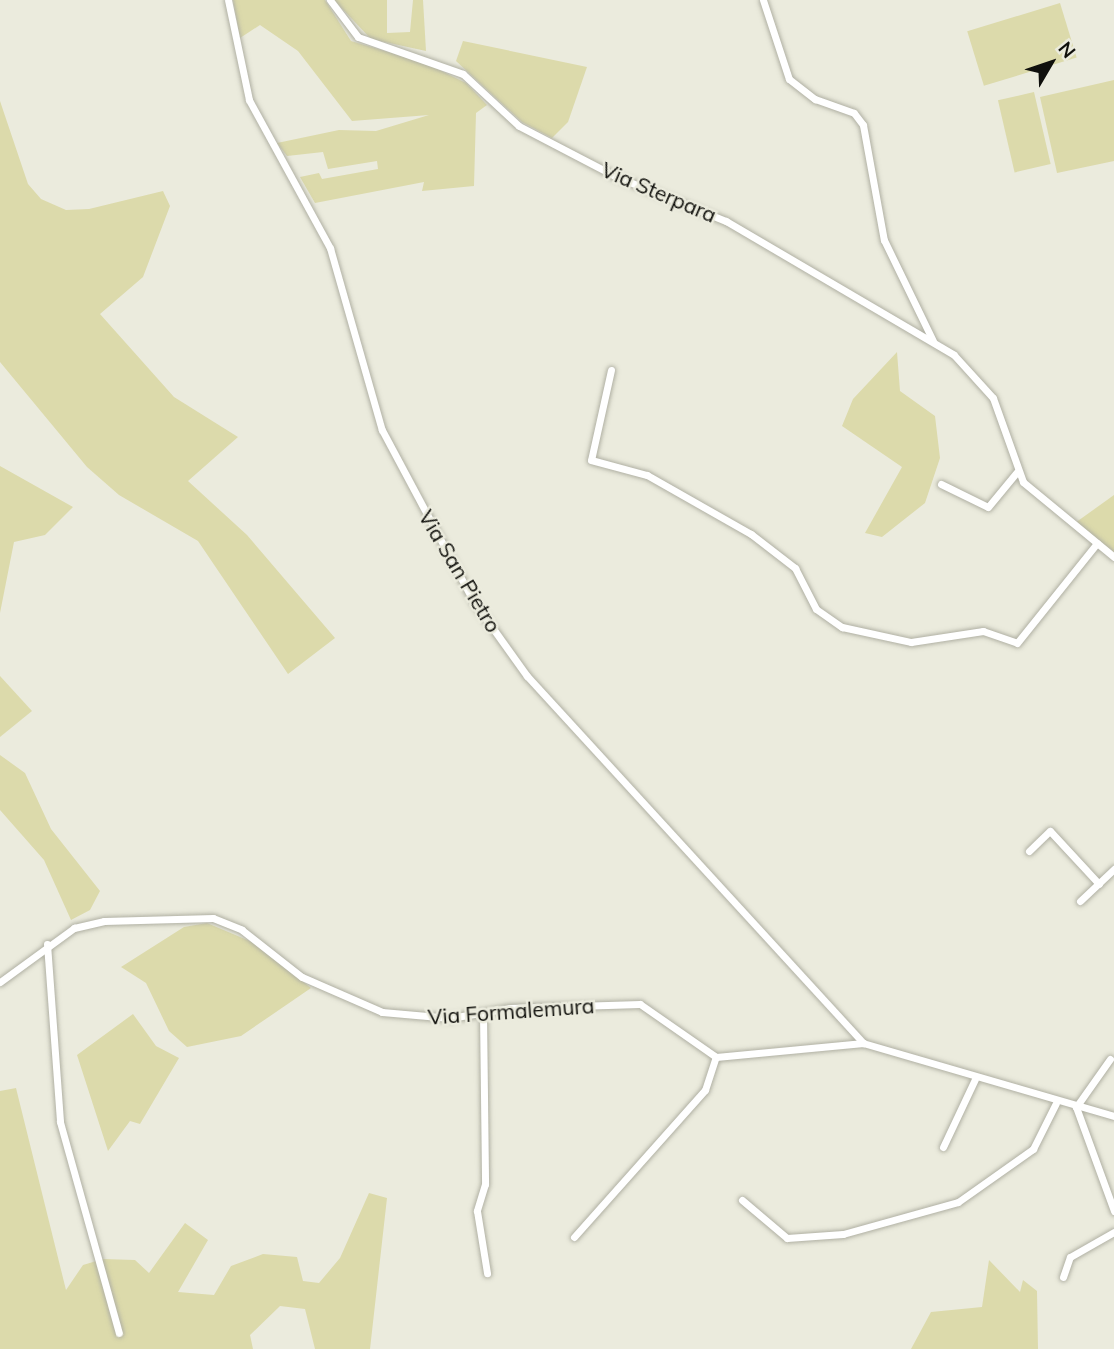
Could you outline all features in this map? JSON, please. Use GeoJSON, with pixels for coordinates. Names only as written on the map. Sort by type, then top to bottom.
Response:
{"type":"FeatureCollection","features":[{"type":"Feature","properties":{"kind":"street","name":"Via San Pietro"},"geometry":{"type":"LineString","coordinates":[[228,0],[255,115],[330,248],[377,418],[474,602],[527,676],[863,1043]]}},
{"type":"Feature","properties":{"kind":"street","name":"Via Sterpara"},"geometry":{"type":"LineString","coordinates":[[330,0],[369,43],[463,74],[519,126],[615,176],[726,221],[933,341],[990,392],[1017,472],[1114,557]]}},
{"type":"Feature","properties":{"kind":"street"},"geometry":{"type":"LineString","coordinates":[[764,0],[789,79],[815,99],[854,113],[863,125],[884,240],[933,341]]}},
{"type":"Feature","properties":{"kind":"street"},"geometry":{"type":"LineString","coordinates":[[611,370],[591,460],[647,475],[751,534],[795,568],[816,609],[842,627],[911,642],[983,631],[1017,643],[1097,543]]}},
{"type":"Feature","properties":{"kind":"street"},"geometry":{"type":"LineString","coordinates":[[941,484],[988,507],[1017,472]]}},
{"type":"Feature","properties":{"kind":"street"},"geometry":{"type":"LineString","coordinates":[[1029,851],[1050,831],[1099,884]]}},
{"type":"Feature","properties":{"kind":"street"},"geometry":{"type":"LineString","coordinates":[[1080,901],[1114,869]]}},
{"type":"Feature","properties":{"kind":"street","name":"Via Formalemura"},"geometry":{"type":"LineString","coordinates":[[0,982],[47,944],[104,920],[213,918],[242,930],[302,978],[353,1002],[410,1016],[640,1004],[716,1057]]}},
{"type":"Feature","properties":{"kind":"street"},"geometry":{"type":"LineString","coordinates":[[47,944],[60,1122],[119,1333]]}},
{"type":"Feature","properties":{"kind":"street"},"geometry":{"type":"LineString","coordinates":[[483,1013],[485,1184],[477,1211],[487,1273]]}},
{"type":"Feature","properties":{"kind":"street"},"geometry":{"type":"LineString","coordinates":[[574,1237],[705,1090],[716,1057],[863,1043],[1056,1103],[1114,1116]]}},
{"type":"Feature","properties":{"kind":"street"},"geometry":{"type":"LineString","coordinates":[[1076,1107],[1110,1059]]}},
{"type":"Feature","properties":{"kind":"street"},"geometry":{"type":"LineString","coordinates":[[943,1147],[975,1079]]}},
{"type":"Feature","properties":{"kind":"street"},"geometry":{"type":"LineString","coordinates":[[742,1200],[787,1238],[843,1234],[958,1202],[1030,1152],[1056,1103]]}},
{"type":"Feature","properties":{"kind":"street"},"geometry":{"type":"LineString","coordinates":[[1076,1107],[1114,1211]]}},
{"type":"Feature","properties":{"kind":"street"},"geometry":{"type":"LineString","coordinates":[[1063,1278],[1070,1257],[1114,1232]]}},
{"type":"Feature","properties":{"kind":"shaded area"},"geometry":{"type":"Polygon","coordinates":[[[233,0],[325,0],[351,41],[425,63],[466,83],[487,105],[476,113],[474,186],[422,191],[424,182],[315,203],[300,177],[319,173],[322,179],[378,169],[377,161],[328,169],[323,152],[287,156],[277,143],[339,130],[376,131],[429,115],[352,121],[298,51],[260,25],[240,38],[233,0]]]}},
{"type":"Feature","properties":{"kind":"shaded area"},"geometry":{"type":"Polygon","coordinates":[[[334,0],[387,0],[387,33],[410,32],[413,0],[423,0],[426,51],[371,39],[334,0]]]}},
{"type":"Feature","properties":{"kind":"shaded area"},"geometry":{"type":"Polygon","coordinates":[[[1060,3],[1077,58],[984,86],[967,31],[1060,3]]]}},
{"type":"Feature","properties":{"kind":"shaded area"},"geometry":{"type":"Polygon","coordinates":[[[463,41],[587,67],[568,122],[552,138],[522,122],[456,61],[463,41]]]}},
{"type":"Feature","properties":{"kind":"shaded area"},"geometry":{"type":"Polygon","coordinates":[[[1114,80],[1114,161],[1057,173],[1040,97],[1114,80]]]}},
{"type":"Feature","properties":{"kind":"shaded area"},"geometry":{"type":"Polygon","coordinates":[[[1034,92],[1051,164],[1015,172],[998,100],[1034,92]]]}},
{"type":"Feature","properties":{"kind":"shaded area"},"geometry":{"type":"Polygon","coordinates":[[[0,101],[28,184],[41,199],[66,210],[89,209],[163,191],[170,206],[143,277],[100,314],[174,397],[238,437],[188,481],[247,535],[335,638],[288,674],[198,541],[119,495],[87,467],[0,362],[0,101]]]}},
{"type":"Feature","properties":{"kind":"shaded area"},"geometry":{"type":"Polygon","coordinates":[[[897,352],[900,391],[935,416],[940,458],[925,503],[882,537],[865,533],[902,467],[842,426],[853,399],[897,352]]]}},
{"type":"Feature","properties":{"kind":"shaded area"},"geometry":{"type":"Polygon","coordinates":[[[0,466],[73,507],[45,535],[14,542],[0,613],[0,466]]]}},
{"type":"Feature","properties":{"kind":"shaded area"},"geometry":{"type":"Polygon","coordinates":[[[1114,495],[1114,553],[1075,523],[1114,495]]]}},
{"type":"Feature","properties":{"kind":"shaded area"},"geometry":{"type":"Polygon","coordinates":[[[0,676],[32,711],[0,737],[0,676]]]}},
{"type":"Feature","properties":{"kind":"shaded area"},"geometry":{"type":"Polygon","coordinates":[[[0,755],[25,773],[51,829],[100,891],[90,910],[71,920],[44,860],[0,810],[0,755]]]}},
{"type":"Feature","properties":{"kind":"shaded area"},"geometry":{"type":"Polygon","coordinates":[[[207,923],[252,942],[311,988],[241,1036],[187,1047],[169,1031],[146,983],[121,967],[184,927],[207,923]]]}},
{"type":"Feature","properties":{"kind":"shaded area"},"geometry":{"type":"Polygon","coordinates":[[[133,1014],[156,1046],[179,1058],[140,1124],[130,1121],[108,1151],[77,1055],[133,1014]]]}},
{"type":"Feature","properties":{"kind":"shaded area"},"geometry":{"type":"Polygon","coordinates":[[[16,1088],[66,1290],[83,1265],[103,1259],[135,1260],[149,1273],[185,1223],[208,1240],[178,1292],[214,1295],[231,1266],[263,1254],[297,1257],[303,1281],[319,1283],[340,1258],[369,1193],[387,1198],[370,1349],[315,1349],[305,1309],[280,1306],[250,1335],[253,1349],[0,1349],[0,1091],[16,1088]]]}},
{"type":"Feature","properties":{"kind":"shaded area"},"geometry":{"type":"Polygon","coordinates":[[[989,1260],[1020,1292],[1023,1280],[1037,1291],[1038,1349],[911,1349],[931,1312],[982,1307],[989,1260]]]}}]}
